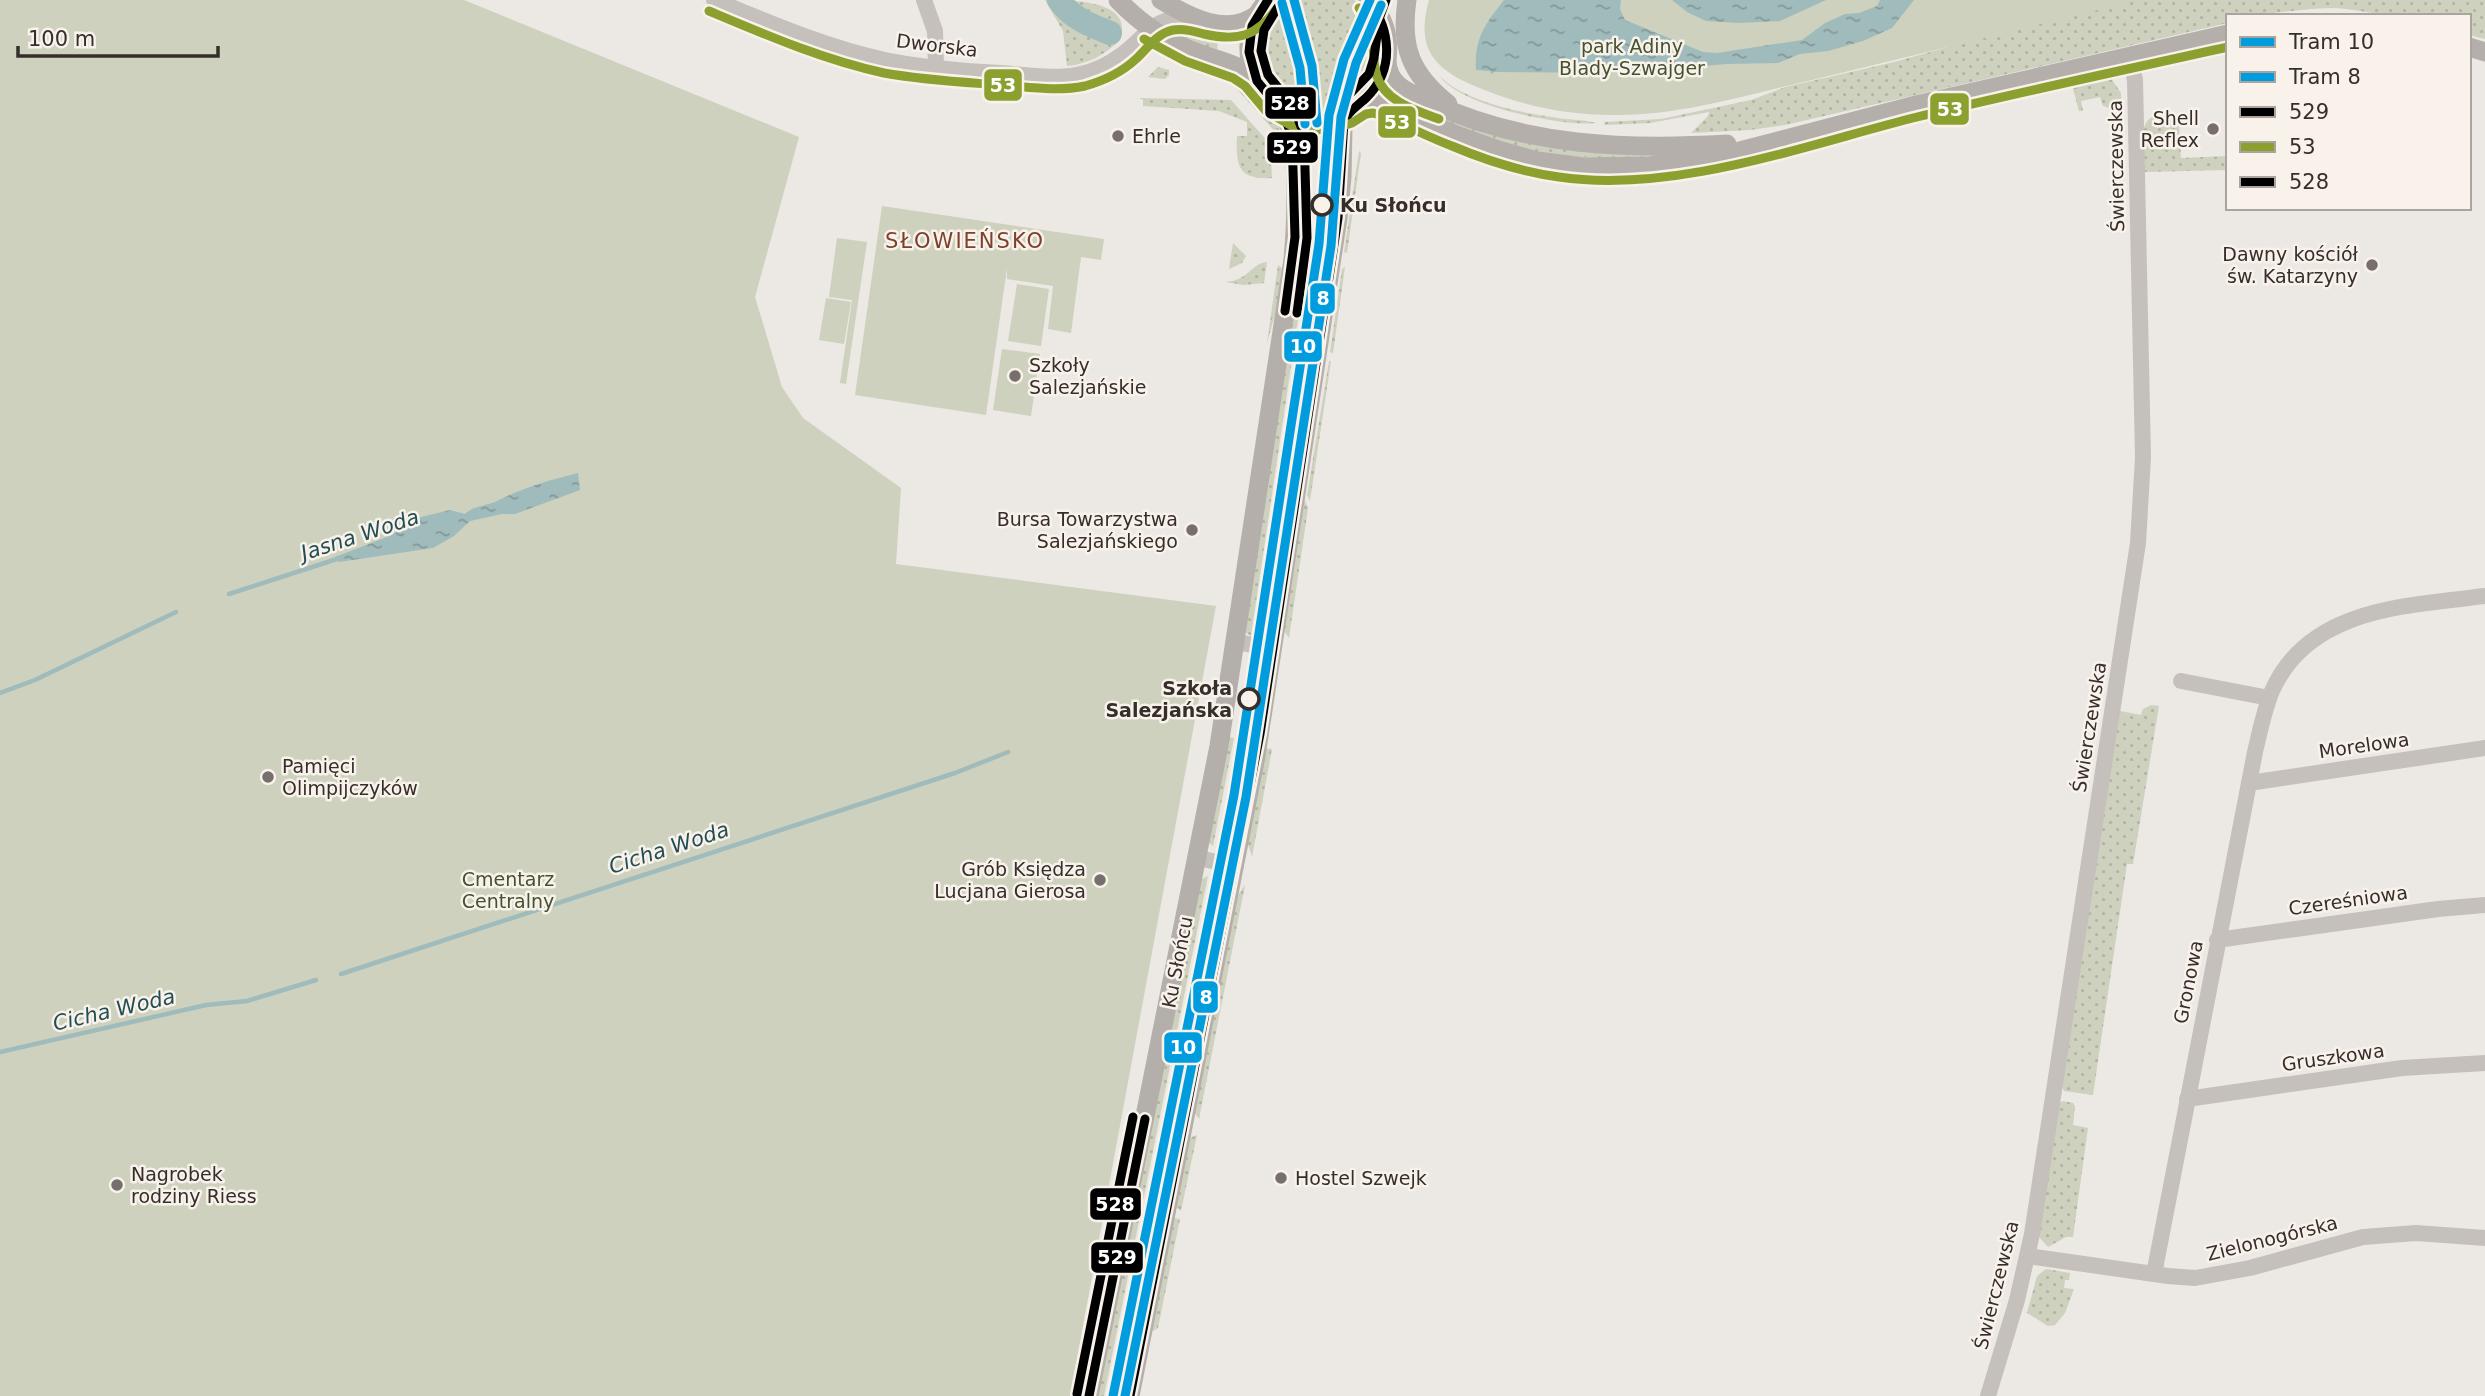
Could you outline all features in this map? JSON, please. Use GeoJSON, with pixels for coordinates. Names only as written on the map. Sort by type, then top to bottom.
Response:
{"type":"FeatureCollection","features":[{"type":"Feature","properties":{"kind":"main road"},"geometry":{"type":"LineString","coordinates":[[1118,0],[1150,28],[1190,50],[1239,67],[1257,81]]}},
{"type":"Feature","properties":{"kind":"main road"},"geometry":{"type":"LineString","coordinates":[[1161,0],[1197,18],[1233,26],[1249,21],[1263,7]]}},
{"type":"Feature","properties":{"kind":"main road"},"geometry":{"type":"LineString","coordinates":[[1368,0],[1383,23],[1390,77],[1402,89],[1469,118],[1510,131],[1583,143],[1686,146],[1777,141]]}},
{"type":"Feature","properties":{"kind":"main road"},"geometry":{"type":"LineString","coordinates":[[1357,106],[1379,82],[1387,51],[1390,20],[1400,0]]}},
{"type":"Feature","properties":{"kind":"main road"},"geometry":{"type":"LineString","coordinates":[[1406,0],[1405,39],[1410,59],[1431,89],[1469,118]]}},
{"type":"Feature","properties":{"kind":"main road"},"geometry":{"type":"LineString","coordinates":[[1257,81],[1249,48],[1251,31],[1263,7]]}},
{"type":"Feature","properties":{"kind":"main road"},"geometry":{"type":"LineString","coordinates":[[1274,102],[1292,113],[1313,118],[1335,116],[1373,101],[1486,146],[1560,165],[1610,168],[1650,166],[1732,153],[1916,105],[2226,34]]}},
{"type":"Feature","properties":{"kind":"main road","name":"Ku Słońcu"},"geometry":{"type":"LineString","coordinates":[[1089,1396],[1219,746],[1295,237],[1292,136],[1286,118],[1257,81]]}},
{"type":"Feature","properties":{"kind":"main road","name":"Ku Słońcu"},"geometry":{"type":"LineString","coordinates":[[1130,1396],[1236,866],[1273,648],[1340,202],[1343,127],[1346,116],[1357,106]]}},
{"type":"Feature","properties":{"kind":"street","name":"Dworska"},"geometry":{"type":"LineString","coordinates":[[714,0],[832,46],[883,60],[936,68],[1052,77],[1071,76],[1096,69],[1119,57],[1150,28]]}},
{"type":"Feature","properties":{"kind":"street"},"geometry":{"type":"LineString","coordinates":[[924,0],[935,31],[936,68]]}},
{"type":"Feature","properties":{"kind":"street"},"geometry":{"type":"LineString","coordinates":[[1150,28],[1172,18],[1197,18]]}},
{"type":"Feature","properties":{"kind":"street","name":"Świerczewska"},"geometry":{"type":"LineString","coordinates":[[1988,1396],[2028,1256],[2140,521],[2143,457],[2140,282],[2135,80],[2130,56]]}},
{"type":"Feature","properties":{"kind":"street","name":"Gronowa"},"geometry":{"type":"LineString","coordinates":[[2154,1274],[2217,940],[2269,698],[2294,657],[2314,639],[2337,625],[2375,611],[2485,596]]}},
{"type":"Feature","properties":{"kind":"street"},"geometry":{"type":"LineString","coordinates":[[1236,642],[1273,648]]}},
{"type":"Feature","properties":{"kind":"street"},"geometry":{"type":"LineString","coordinates":[[2181,681],[2269,698]]}},
{"type":"Feature","properties":{"kind":"street","name":"Morelowa"},"geometry":{"type":"LineString","coordinates":[[2249,783],[2485,748]]}},
{"type":"Feature","properties":{"kind":"street"},"geometry":{"type":"LineString","coordinates":[[1198,858],[1236,866]]}},
{"type":"Feature","properties":{"kind":"street","name":"Czereśniowa"},"geometry":{"type":"LineString","coordinates":[[2217,940],[2485,905]]}},
{"type":"Feature","properties":{"kind":"street","name":"Gruszkowa"},"geometry":{"type":"LineString","coordinates":[[2187,1099],[2402,1068],[2485,1063]]}},
{"type":"Feature","properties":{"kind":"street","name":"Zielonogórska"},"geometry":{"type":"LineString","coordinates":[[2028,1256],[2183,1278],[2212,1276],[2263,1265],[2349,1240],[2376,1236],[2432,1233],[2485,1238]]}},
{"type":"Feature","properties":{"kind":"green space","name":"Cmentarz Centralny"},"geometry":{"type":"Polygon","coordinates":[[[0,0],[464,0],[799,137],[755,297],[782,387],[803,418],[901,488],[896,564],[1216,606],[1070,1396],[0,1396],[0,0]]]}},
{"type":"Feature","properties":{"kind":"green space"},"geometry":{"type":"Polygon","coordinates":[[[1045,0],[1089,3],[1109,9],[1121,22],[1121,39],[1097,57],[1067,66],[1063,31],[1045,0]]]}},
{"type":"Feature","properties":{"kind":"green space"},"geometry":{"type":"Polygon","coordinates":[[[1285,0],[1354,0],[1363,9],[1375,28],[1378,48],[1373,70],[1359,94],[1345,103],[1329,108],[1314,108],[1298,104],[1284,96],[1273,85],[1264,72],[1260,40],[1268,18],[1285,0]]]}},
{"type":"Feature","properties":{"kind":"green space","name":"park Adiny Blady-Szwajger"},"geometry":{"type":"Polygon","coordinates":[[[1429,0],[2138,0],[1717,103],[1668,112],[1600,115],[1543,108],[1506,98],[1456,77],[1436,61],[1426,41],[1429,0]]]}},
{"type":"Feature","properties":{"kind":"green space"},"geometry":{"type":"Polygon","coordinates":[[[2116,0],[2485,0],[2485,39],[2471,36],[2471,14],[2380,14],[2330,8],[2263,14],[2226,14],[2226,23],[1785,125],[1691,133],[1709,112],[1650,123],[1604,125],[1605,122],[1661,119],[1751,100],[1785,87],[1894,62],[2116,0]]]}},
{"type":"Feature","properties":{"kind":"green space"},"geometry":{"type":"Polygon","coordinates":[[[1170,26],[1218,40],[1217,52],[1168,29],[1170,26]]]}},
{"type":"Feature","properties":{"kind":"green space"},"geometry":{"type":"Polygon","coordinates":[[[1158,67],[1169,70],[1169,75],[1165,79],[1148,77],[1158,67]]]}},
{"type":"Feature","properties":{"kind":"green space"},"geometry":{"type":"Polygon","coordinates":[[[1439,75],[1461,92],[1508,109],[1596,123],[1560,122],[1488,105],[1467,96],[1450,86],[1439,75]]]}},
{"type":"Feature","properties":{"kind":"green space"},"geometry":{"type":"Polygon","coordinates":[[[1228,76],[1248,86],[1279,121],[1284,136],[1279,136],[1228,76]]]}},
{"type":"Feature","properties":{"kind":"green space"},"geometry":{"type":"Polygon","coordinates":[[[2111,78],[2121,93],[2123,167],[2114,165],[2110,158],[2120,157],[2119,113],[2109,112],[2100,97],[2081,101],[2083,111],[2079,111],[2073,89],[2111,78]]]}},
{"type":"Feature","properties":{"kind":"green space"},"geometry":{"type":"Polygon","coordinates":[[[1139,98],[1231,100],[1270,144],[1272,178],[1260,178],[1245,173],[1238,163],[1237,136],[1247,136],[1247,122],[1219,111],[1143,106],[1143,100],[1139,98]]]}},
{"type":"Feature","properties":{"kind":"green space"},"geometry":{"type":"Polygon","coordinates":[[[1407,104],[1669,154],[1645,161],[1545,155],[1491,140],[1407,104]]]}},
{"type":"Feature","properties":{"kind":"green space"},"geometry":{"type":"Polygon","coordinates":[[[2183,115],[2187,123],[2179,124],[2181,158],[2226,156],[2226,170],[2143,172],[2142,140],[2145,125],[2155,116],[2183,115]]]}},
{"type":"Feature","properties":{"kind":"green space"},"geometry":{"type":"Polygon","coordinates":[[[1300,127],[1335,128],[1336,141],[1299,137],[1300,127]]]}},
{"type":"Feature","properties":{"kind":"green space"},"geometry":{"type":"Polygon","coordinates":[[[1359,151],[1361,153],[1347,253],[1344,252],[1359,151]]]}},
{"type":"Feature","properties":{"kind":"green space"},"geometry":{"type":"Polygon","coordinates":[[[882,206],[1104,239],[1101,260],[1081,257],[1071,333],[1048,329],[1053,286],[1007,279],[1007,268],[986,415],[855,395],[882,206]]]}},
{"type":"Feature","properties":{"kind":"green space"},"geometry":{"type":"Polygon","coordinates":[[[837,238],[867,242],[846,384],[840,383],[852,300],[829,297],[837,238]]]}},
{"type":"Feature","properties":{"kind":"green space"},"geometry":{"type":"Polygon","coordinates":[[[1233,243],[1246,256],[1242,263],[1229,269],[1233,243]]]}},
{"type":"Feature","properties":{"kind":"green space"},"geometry":{"type":"Polygon","coordinates":[[[1267,262],[1264,283],[1244,285],[1225,282],[1239,279],[1257,265],[1267,262]]]}},
{"type":"Feature","properties":{"kind":"green space"},"geometry":{"type":"Polygon","coordinates":[[[1278,265],[1283,269],[1278,304],[1267,343],[1278,265]]]}},
{"type":"Feature","properties":{"kind":"green space"},"geometry":{"type":"Polygon","coordinates":[[[1345,267],[1333,353],[1330,352],[1342,269],[1345,267]]]}},
{"type":"Feature","properties":{"kind":"green space"},"geometry":{"type":"Polygon","coordinates":[[[1298,270],[1305,272],[1251,636],[1245,632],[1298,270]]]}},
{"type":"Feature","properties":{"kind":"green space"},"geometry":{"type":"Polygon","coordinates":[[[1318,273],[1324,275],[1265,636],[1261,637],[1318,273]]]}},
{"type":"Feature","properties":{"kind":"green space"},"geometry":{"type":"Polygon","coordinates":[[[1017,284],[1049,289],[1041,346],[1008,341],[1017,284]]]}},
{"type":"Feature","properties":{"kind":"green space"},"geometry":{"type":"Polygon","coordinates":[[[826,298],[851,302],[844,344],[819,340],[826,298]]]}},
{"type":"Feature","properties":{"kind":"green space"},"geometry":{"type":"Polygon","coordinates":[[[1002,349],[1040,354],[1031,416],[993,410],[1002,349]]]}},
{"type":"Feature","properties":{"kind":"green space"},"geometry":{"type":"Polygon","coordinates":[[[1331,361],[1310,501],[1307,495],[1331,361]]]}},
{"type":"Feature","properties":{"kind":"green space"},"geometry":{"type":"Polygon","coordinates":[[[1303,496],[1308,508],[1289,638],[1284,631],[1303,496]]]}},
{"type":"Feature","properties":{"kind":"green space"},"geometry":{"type":"Polygon","coordinates":[[[2151,705],[2159,706],[2133,864],[2127,864],[2093,1095],[2064,1091],[2062,1087],[2120,711],[2141,715],[2143,709],[2151,705]]]}},
{"type":"Feature","properties":{"kind":"green space"},"geometry":{"type":"Polygon","coordinates":[[[1227,737],[1234,738],[1213,846],[1208,842],[1227,737]]]}},
{"type":"Feature","properties":{"kind":"green space"},"geometry":{"type":"Polygon","coordinates":[[[1264,748],[1272,749],[1252,857],[1247,841],[1264,748]]]}},
{"type":"Feature","properties":{"kind":"green space"},"geometry":{"type":"Polygon","coordinates":[[[1244,752],[1250,753],[1230,848],[1225,849],[1244,752]]]}},
{"type":"Feature","properties":{"kind":"green space"},"geometry":{"type":"Polygon","coordinates":[[[1208,876],[1104,1396],[1096,1396],[1200,880],[1208,876]]]}},
{"type":"Feature","properties":{"kind":"green space"},"geometry":{"type":"Polygon","coordinates":[[[1220,878],[1222,880],[1124,1396],[1115,1396],[1220,878]]]}},
{"type":"Feature","properties":{"kind":"green space"},"geometry":{"type":"Polygon","coordinates":[[[1245,885],[1199,1119],[1194,1112],[1236,898],[1245,885]]]}},
{"type":"Feature","properties":{"kind":"green space"},"geometry":{"type":"Polygon","coordinates":[[[2063,1101],[2075,1106],[2073,1125],[2088,1128],[2073,1237],[2066,1237],[2048,1247],[2039,1237],[2059,1103],[2063,1101]]]}},
{"type":"Feature","properties":{"kind":"green space"},"geometry":{"type":"Polygon","coordinates":[[[1197,1135],[1181,1211],[1176,1207],[1187,1139],[1197,1135]]]}},
{"type":"Feature","properties":{"kind":"green space"},"geometry":{"type":"Polygon","coordinates":[[[1174,1218],[1180,1219],[1158,1328],[1150,1331],[1174,1218]]]}},
{"type":"Feature","properties":{"kind":"green space"},"geometry":{"type":"Polygon","coordinates":[[[2046,1269],[2070,1273],[2064,1288],[2074,1289],[2065,1313],[2055,1325],[2048,1326],[2027,1313],[2037,1276],[2046,1269]]]}},
{"type":"Feature","properties":{"kind":"water"},"geometry":{"type":"Polygon","coordinates":[[[1504,0],[1621,0],[1620,9],[1625,20],[1703,52],[1717,53],[1802,40],[1825,23],[1845,14],[1859,13],[1877,6],[1880,0],[1914,0],[1892,28],[1863,41],[1828,51],[1800,54],[1778,63],[1727,64],[1617,73],[1491,74],[1490,71],[1476,70],[1479,40],[1504,0]]]}},
{"type":"Feature","properties":{"kind":"water"},"geometry":{"type":"Polygon","coordinates":[[[1672,0],[1826,0],[1780,21],[1739,23],[1706,21],[1687,12],[1672,0]]]}},
{"type":"Feature","properties":{"kind":"water"},"geometry":{"type":"Polygon","coordinates":[[[578,473],[580,490],[515,514],[470,521],[454,536],[433,548],[339,562],[335,557],[392,535],[417,518],[450,510],[465,514],[526,488],[578,473]]]}},
{"type":"Feature","properties":{"kind":"waterway"},"geometry":{"type":"LineString","coordinates":[[1059,0],[1075,16],[1110,33]]}},
{"type":"Feature","properties":{"kind":"waterway","name":"Jasna Woda"},"geometry":{"type":"LineString","coordinates":[[229,594],[340,558]]}},
{"type":"Feature","properties":{"kind":"waterway","name":"Jasna Woda"},"geometry":{"type":"LineString","coordinates":[[0,693],[35,680],[176,612]]}},
{"type":"Feature","properties":{"kind":"waterway","name":"Cicha Woda"},"geometry":{"type":"LineString","coordinates":[[341,974],[955,773],[1008,752]]}},
{"type":"Feature","properties":{"kind":"waterway","name":"Cicha Woda"},"geometry":{"type":"LineString","coordinates":[[0,1052],[206,1005],[247,1001],[316,980]]}},
{"type":"Feature","properties":{"kind":"tram line","name":"10"},"geometry":{"type":"LineString","coordinates":[[1294,0],[1312,66],[1317,123]]}},
{"type":"Feature","properties":{"kind":"tram line","name":"10"},"geometry":{"type":"LineString","coordinates":[[1113,1396],[1234,795],[1319,244],[1329,115],[1344,59],[1370,0]]}},
{"type":"Feature","properties":{"kind":"tram line","name":"8"},"geometry":{"type":"LineString","coordinates":[[1282,3],[1300,68],[1305,124]]}},
{"type":"Feature","properties":{"kind":"tram line","name":"8"},"geometry":{"type":"LineString","coordinates":[[1125,1396],[1246,797],[1331,246],[1341,117],[1356,63],[1381,5]]}},
{"type":"Feature","properties":{"kind":"transit line","name":"529"},"geometry":{"type":"LineString","coordinates":[[1268,0],[1252,26],[1249,52],[1257,81],[1283,113],[1292,136],[1295,237],[1285,311]]}},
{"type":"Feature","properties":{"kind":"transit line","name":"529"},"geometry":{"type":"LineString","coordinates":[[1130,1396],[1260,734],[1338,218],[1344,121],[1376,86],[1386,62],[1385,36],[1376,11],[1368,0]]}},
{"type":"Feature","properties":{"kind":"transit line","name":"528"},"geometry":{"type":"LineString","coordinates":[[1118,1394],[1248,732],[1326,217],[1332,119],[1341,103],[1369,74],[1379,19],[1386,0]]}},
{"type":"Feature","properties":{"kind":"transit line","name":"53"},"geometry":{"type":"LineString","coordinates":[[709,11],[817,54],[884,73],[1053,89],[1085,86],[1112,76],[1131,64],[1157,38],[1167,32],[1185,30],[1237,37],[1262,25],[1278,7]]}},
{"type":"Feature","properties":{"kind":"transit line","name":"528"},"geometry":{"type":"LineString","coordinates":[[1278,7],[1264,30],[1261,51],[1268,75],[1293,106],[1304,134],[1307,238],[1297,313]]}},
{"type":"Feature","properties":{"kind":"transit line","name":"53"},"geometry":{"type":"LineString","coordinates":[[1359,8],[1370,27],[1375,66],[1381,85],[1402,104],[1439,119]]}},
{"type":"Feature","properties":{"kind":"transit line","name":"53"},"geometry":{"type":"LineString","coordinates":[[1144,39],[1185,61],[1233,78],[1245,86],[1266,111],[1292,126],[1313,130],[1333,129],[1373,113],[1504,165],[1559,177],[1603,180],[1648,179],[1740,164],[1917,117],[2226,47]]}},
{"type":"Feature","properties":{"kind":"transit line","name":"528"},"geometry":{"type":"LineString","coordinates":[[1077,1394],[1133,1117]]}},
{"type":"Feature","properties":{"kind":"transit line","name":"529"},"geometry":{"type":"LineString","coordinates":[[1089,1396],[1145,1119]]}},
{"type":"Feature","properties":{"kind":"place","name":"Shell Reflex"},"geometry":{"type":"Point","coordinates":[2213,129]}},
{"type":"Feature","properties":{"kind":"place","name":"Ehrle"},"geometry":{"type":"Point","coordinates":[1118,136]}},
{"type":"Feature","properties":{"kind":"place","name":"Ku Słońcu"},"geometry":{"type":"Point","coordinates":[1322,205]}},
{"type":"Feature","properties":{"kind":"place","name":"Dawny kościół św. Katarzyny"},"geometry":{"type":"Point","coordinates":[2372,265]}},
{"type":"Feature","properties":{"kind":"place","name":"Szkoły Salezjańskie"},"geometry":{"type":"Point","coordinates":[1015,376]}},
{"type":"Feature","properties":{"kind":"place","name":"Bursa Towarzystwa Salezjańskiego"},"geometry":{"type":"Point","coordinates":[1192,530]}},
{"type":"Feature","properties":{"kind":"place","name":"Szkoła Salezjańska"},"geometry":{"type":"Point","coordinates":[1249,699]}},
{"type":"Feature","properties":{"kind":"place","name":"Pamięci Olimpijczyków"},"geometry":{"type":"Point","coordinates":[268,777]}},
{"type":"Feature","properties":{"kind":"place","name":"Grób Księdza Lucjana Gierosa"},"geometry":{"type":"Point","coordinates":[1100,880]}},
{"type":"Feature","properties":{"kind":"place","name":"Hostel Szwejk"},"geometry":{"type":"Point","coordinates":[1281,1178]}},
{"type":"Feature","properties":{"kind":"place","name":"Nagrobek rodziny Riess"},"geometry":{"type":"Point","coordinates":[117,1185]}},
{"type":"Feature","properties":{"kind":"district","name":"SŁOWIEŃSKO"},"geometry":{"type":"Point","coordinates":[965,241]}}]}
